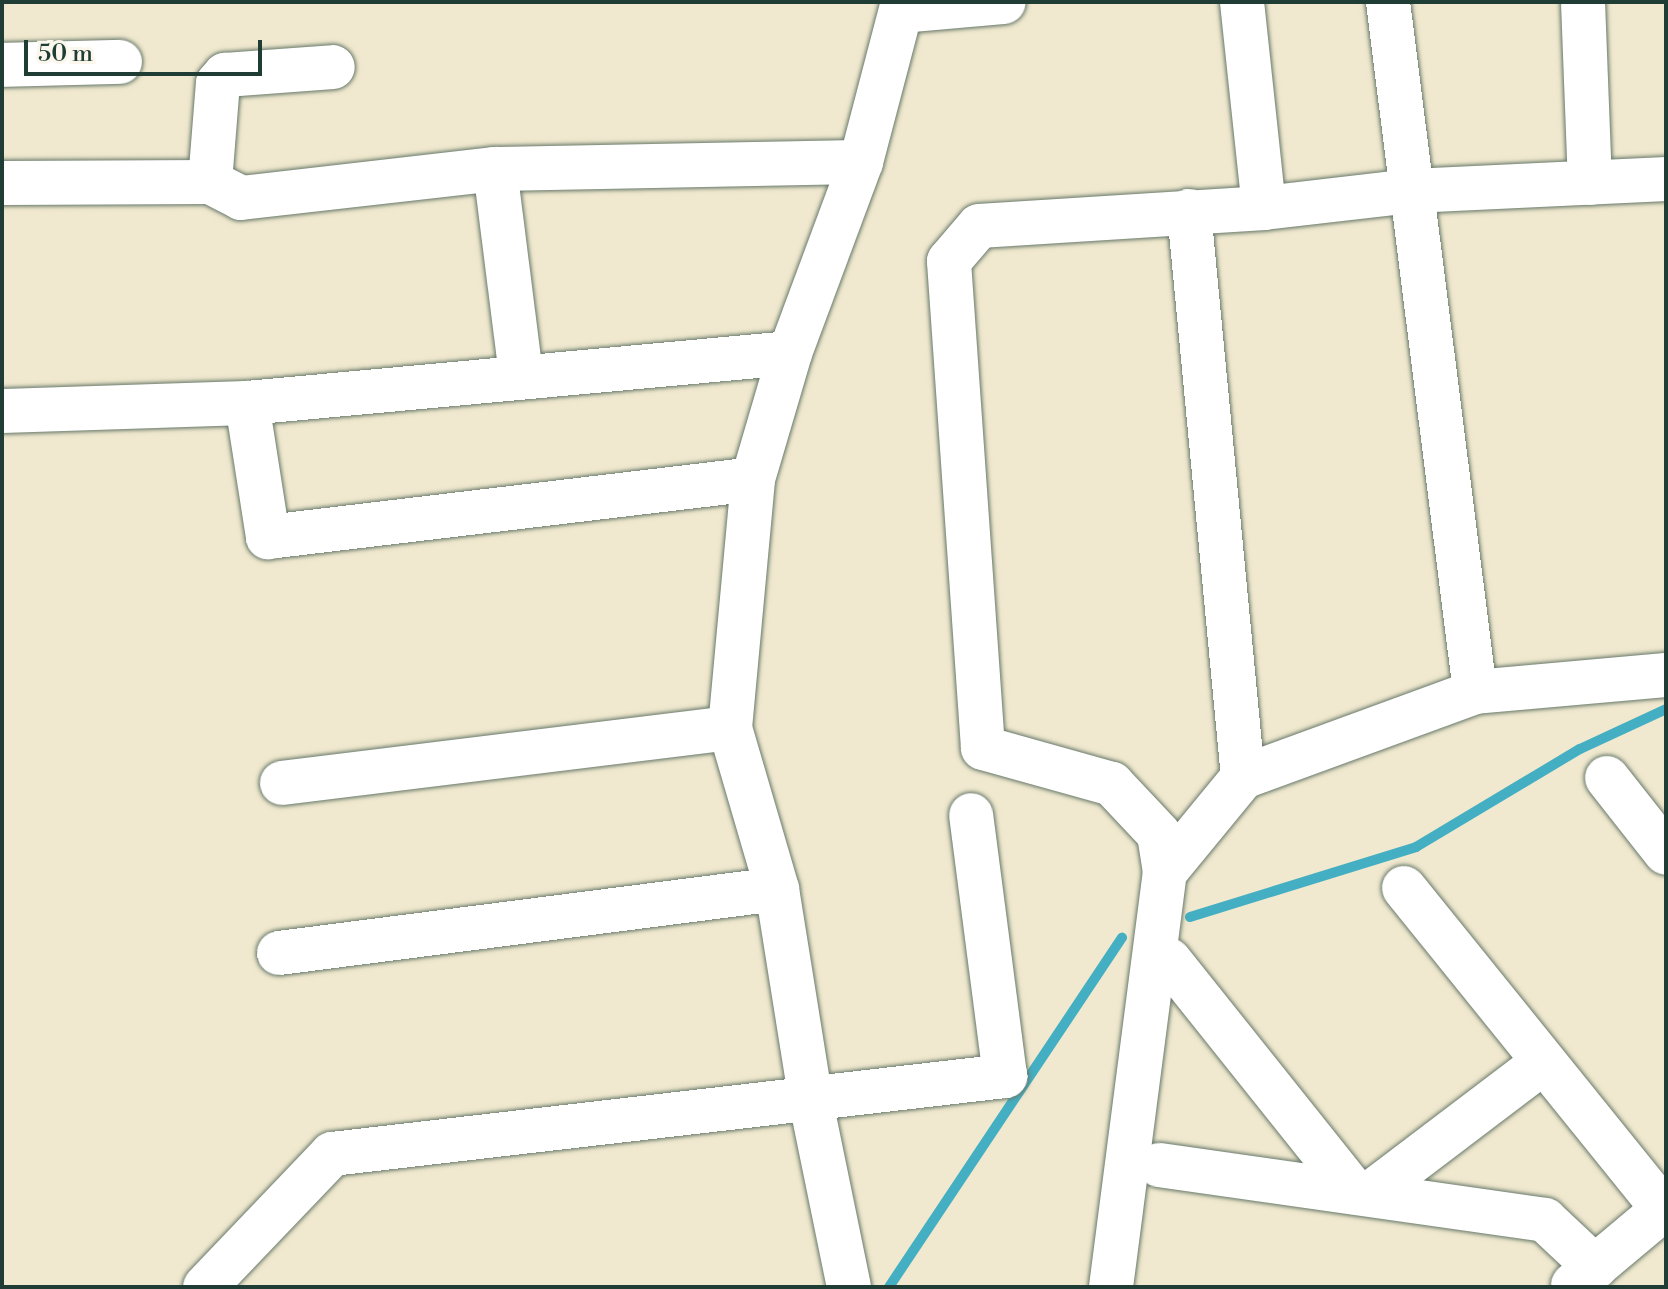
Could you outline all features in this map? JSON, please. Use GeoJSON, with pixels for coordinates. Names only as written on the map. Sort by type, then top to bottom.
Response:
{"type":"FeatureCollection","features":[{"type":"Feature","properties":{"kind":"street"},"geometry":{"type":"LineString","coordinates":[[849,1287],[811,1102],[777,889],[730,728],[753,479],[790,353],[861,162],[903,6],[1004,2]]}},
{"type":"Feature","properties":{"kind":"street"},"geometry":{"type":"LineString","coordinates":[[1242,2],[1264,208]]}},
{"type":"Feature","properties":{"kind":"street"},"geometry":{"type":"LineString","coordinates":[[1388,2],[1475,692]]}},
{"type":"Feature","properties":{"kind":"street"},"geometry":{"type":"LineString","coordinates":[[1583,2],[1590,183]]}},
{"type":"Feature","properties":{"kind":"street"},"geometry":{"type":"LineString","coordinates":[[2,65],[120,62]]}},
{"type":"Feature","properties":{"kind":"street"},"geometry":{"type":"LineString","coordinates":[[210,182],[218,83],[225,75],[333,67]]}},
{"type":"Feature","properties":{"kind":"street"},"geometry":{"type":"LineString","coordinates":[[2,183],[210,182],[241,198],[495,169],[861,162]]}},
{"type":"Feature","properties":{"kind":"street"},"geometry":{"type":"LineString","coordinates":[[495,169],[521,376]]}},
{"type":"Feature","properties":{"kind":"street"},"geometry":{"type":"LineString","coordinates":[[1111,1287],[1165,872],[1159,834],[1112,784],[983,748],[949,261],[979,226],[1264,208],[1412,191],[1666,179]]}},
{"type":"Feature","properties":{"kind":"street"},"geometry":{"type":"LineString","coordinates":[[1189,211],[1243,777]]}},
{"type":"Feature","properties":{"kind":"street"},"geometry":{"type":"LineString","coordinates":[[2,411],[247,403],[790,353]]}},
{"type":"Feature","properties":{"kind":"street"},"geometry":{"type":"LineString","coordinates":[[247,403],[268,537],[753,479]]}},
{"type":"Feature","properties":{"kind":"street"},"geometry":{"type":"LineString","coordinates":[[1165,872],[1243,777],[1475,692],[1666,675]]}},
{"type":"Feature","properties":{"kind":"street"},"geometry":{"type":"LineString","coordinates":[[282,783],[730,728]]}},
{"type":"Feature","properties":{"kind":"street"},"geometry":{"type":"LineString","coordinates":[[1607,778],[1666,853]]}},
{"type":"Feature","properties":{"kind":"street"},"geometry":{"type":"LineString","coordinates":[[205,1287],[332,1154],[811,1102],[1005,1076],[971,815]]}},
{"type":"Feature","properties":{"kind":"street"},"geometry":{"type":"LineString","coordinates":[[1159,1165],[1545,1220],[1583,1277],[1665,1208],[1542,1063],[1404,888]]}},
{"type":"Feature","properties":{"kind":"street"},"geometry":{"type":"LineString","coordinates":[[279,953],[777,889]]}},
{"type":"Feature","properties":{"kind":"street"},"geometry":{"type":"LineString","coordinates":[[1169,960],[1362,1192]]}},
{"type":"Feature","properties":{"kind":"street"},"geometry":{"type":"LineString","coordinates":[[1362,1192],[1542,1063]]}},
{"type":"Feature","properties":{"kind":"waterway"},"geometry":{"type":"LineString","coordinates":[[1190,917],[1416,847],[1580,749],[1666,709]]}},
{"type":"Feature","properties":{"kind":"waterway"},"geometry":{"type":"LineString","coordinates":[[889,1287],[1122,938]]}}]}
